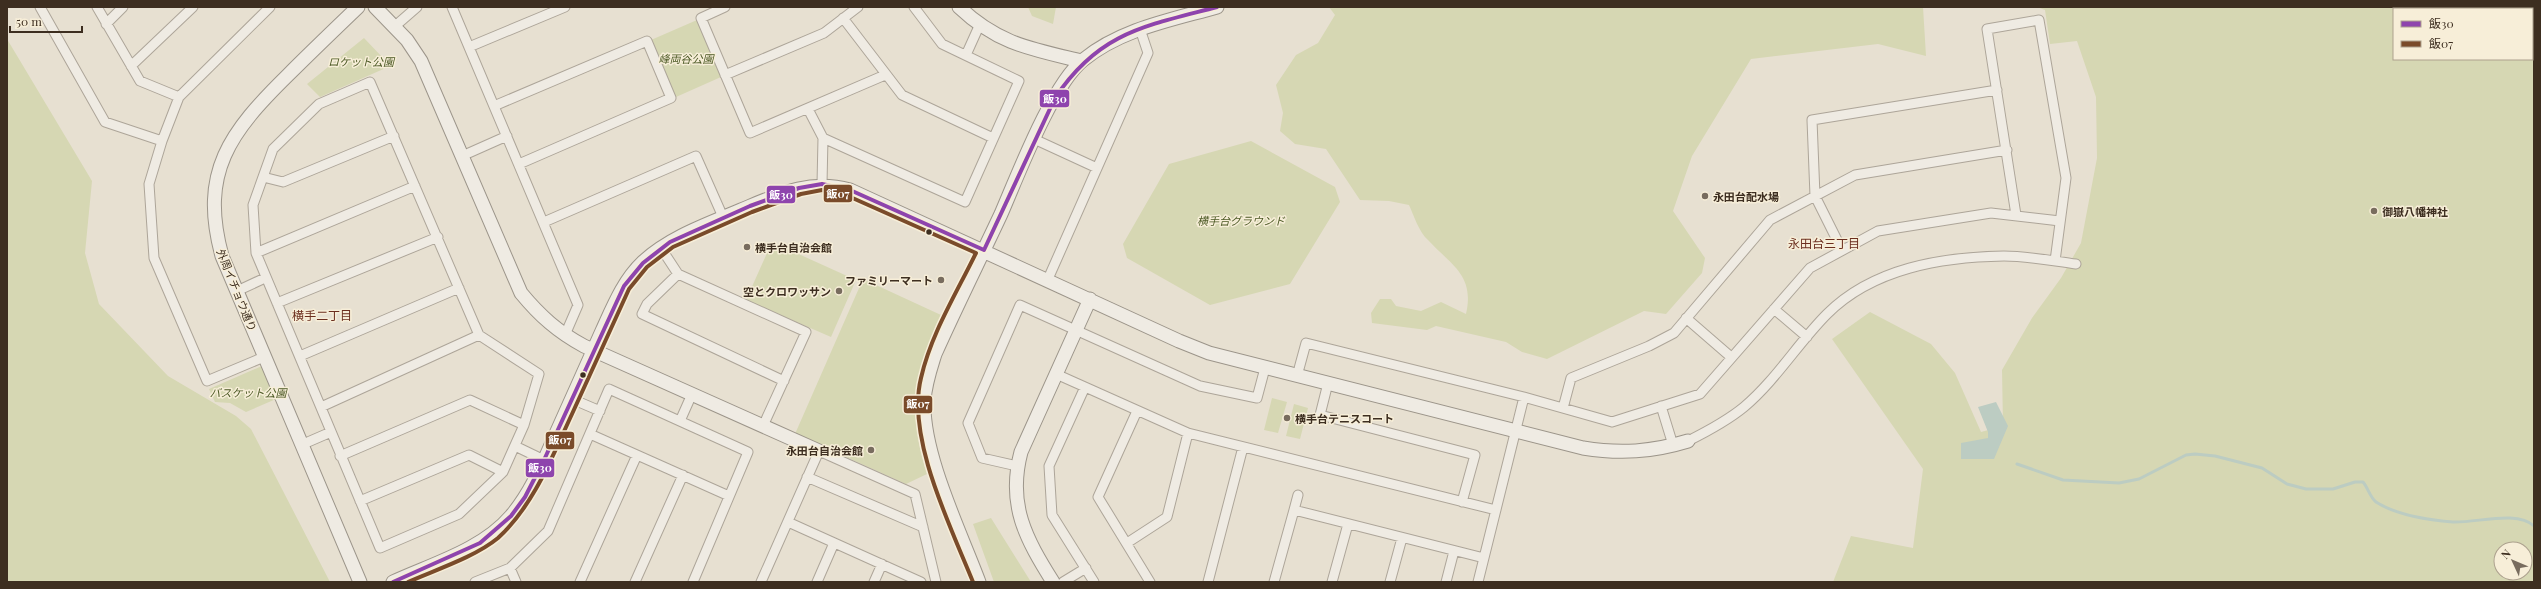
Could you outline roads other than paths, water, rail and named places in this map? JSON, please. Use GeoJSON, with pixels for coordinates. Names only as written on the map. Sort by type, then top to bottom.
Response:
{"type":"FeatureCollection","features":[{"type":"Feature","properties":{"kind":"street"},"geometry":{"type":"LineString","coordinates":[[40,7],[104,122],[162,141]]}},
{"type":"Feature","properties":{"kind":"street"},"geometry":{"type":"LineString","coordinates":[[98,7],[106,24],[140,81],[179,97]]}},
{"type":"Feature","properties":{"kind":"street"},"geometry":{"type":"LineString","coordinates":[[106,24],[124,7]]}},
{"type":"Feature","properties":{"kind":"street"},"geometry":{"type":"LineString","coordinates":[[131,66],[193,7]]}},
{"type":"Feature","properties":{"kind":"street"},"geometry":{"type":"LineString","coordinates":[[264,357],[207,381],[154,258],[149,184],[162,141],[179,97],[270,7]]}},
{"type":"Feature","properties":{"kind":"street","name":"外周イチョウ通り"},"geometry":{"type":"LineString","coordinates":[[358,7],[256,106],[244,120],[227,148],[215,189],[215,225],[222,256],[360,582]]}},
{"type":"Feature","properties":{"kind":"street"},"geometry":{"type":"LineString","coordinates":[[375,7],[394,27],[421,60],[521,293],[549,324],[565,336],[593,350],[914,494],[936,582]]}},
{"type":"Feature","properties":{"kind":"street"},"geometry":{"type":"LineString","coordinates":[[394,27],[417,7]]}},
{"type":"Feature","properties":{"kind":"street"},"geometry":{"type":"LineString","coordinates":[[452,7],[578,305],[565,336]]}},
{"type":"Feature","properties":{"kind":"street"},"geometry":{"type":"LineString","coordinates":[[469,47],[565,7]]}},
{"type":"Feature","properties":{"kind":"street"},"geometry":{"type":"LineString","coordinates":[[725,7],[701,18],[750,133],[886,75]]}},
{"type":"Feature","properties":{"kind":"street"},"geometry":{"type":"LineString","coordinates":[[725,75],[824,33],[858,7]]}},
{"type":"Feature","properties":{"kind":"street"},"geometry":{"type":"LineString","coordinates":[[823,138],[965,202],[1019,81],[942,44],[914,7]]}},
{"type":"Feature","properties":{"kind":"street"},"geometry":{"type":"LineString","coordinates":[[959,7],[980,24],[1001,38],[1023,48],[1081,61]]}},
{"type":"Feature","properties":{"kind":"street"},"geometry":{"type":"LineString","coordinates":[[979,582],[932,456],[925,427],[924,402],[926,381],[936,354],[1034,140],[1063,83],[1081,61],[1108,42],[1140,29],[1217,7]]}},
{"type":"Feature","properties":{"kind":"street"},"geometry":{"type":"LineString","coordinates":[[843,18],[902,96],[993,138]]}},
{"type":"Feature","properties":{"kind":"street"},"geometry":{"type":"LineString","coordinates":[[2016,215],[1987,30],[2040,20],[2066,178],[2055,261]]}},
{"type":"Feature","properties":{"kind":"street"},"geometry":{"type":"LineString","coordinates":[[966,56],[980,24]]}},
{"type":"Feature","properties":{"kind":"street"},"geometry":{"type":"LineString","coordinates":[[1048,279],[1148,53],[1140,29]]}},
{"type":"Feature","properties":{"kind":"street"},"geometry":{"type":"LineString","coordinates":[[494,106],[647,41],[671,98],[519,164]]}},
{"type":"Feature","properties":{"kind":"street"},"geometry":{"type":"LineString","coordinates":[[370,82],[479,335],[539,374],[524,424],[503,472],[460,514],[380,548],[340,456],[300,356],[265,278],[256,253],[253,205],[263,177],[273,148],[318,104],[370,82]]}},
{"type":"Feature","properties":{"kind":"street"},"geometry":{"type":"LineString","coordinates":[[1842,250],[1815,196],[1812,120],[1997,90]]}},
{"type":"Feature","properties":{"kind":"street"},"geometry":{"type":"LineString","coordinates":[[808,109],[823,138],[822,184]]}},
{"type":"Feature","properties":{"kind":"street"},"geometry":{"type":"LineString","coordinates":[[263,177],[283,182],[394,136]]}},
{"type":"Feature","properties":{"kind":"street"},"geometry":{"type":"LineString","coordinates":[[462,156],[507,136]]}},
{"type":"Feature","properties":{"kind":"street"},"geometry":{"type":"LineString","coordinates":[[1034,140],[1097,168]]}},
{"type":"Feature","properties":{"kind":"street"},"geometry":{"type":"LineString","coordinates":[[1563,408],[1571,378],[1649,346],[1674,332],[1770,220],[1855,175],[2007,150]]}},
{"type":"Feature","properties":{"kind":"street"},"geometry":{"type":"LineString","coordinates":[[544,222],[696,156],[723,218]]}},
{"type":"Feature","properties":{"kind":"street"},"geometry":{"type":"LineString","coordinates":[[393,582],[480,543],[493,534],[511,516],[525,497],[544,460],[593,350],[624,286],[643,262],[660,248],[723,218],[799,188],[822,184],[850,190],[1090,298],[1179,341],[1209,353],[1515,431],[1604,451],[1628,453],[1688,441],[1715,428],[1746,406],[1807,337],[1843,300],[1862,286],[1889,274],[1968,258],[2005,256],[2076,264]]}},
{"type":"Feature","properties":{"kind":"street"},"geometry":{"type":"LineString","coordinates":[[256,253],[415,186]]}},
{"type":"Feature","properties":{"kind":"street"},"geometry":{"type":"LineString","coordinates":[[1298,376],[1306,343],[1524,397],[1612,422],[1700,394],[1810,268],[1878,231],[1991,213],[2060,221]]}},
{"type":"Feature","properties":{"kind":"street"},"geometry":{"type":"LineString","coordinates":[[277,304],[438,237]]}},
{"type":"Feature","properties":{"kind":"street"},"geometry":{"type":"LineString","coordinates":[[660,248],[678,274],[806,332],[763,426]]}},
{"type":"Feature","properties":{"kind":"street"},"geometry":{"type":"LineString","coordinates":[[678,274],[647,304],[642,314],[784,381]]}},
{"type":"Feature","properties":{"kind":"street"},"geometry":{"type":"LineString","coordinates":[[237,291],[265,278]]}},
{"type":"Feature","properties":{"kind":"street"},"geometry":{"type":"LineString","coordinates":[[300,356],[459,288]]}},
{"type":"Feature","properties":{"kind":"street"},"geometry":{"type":"LineString","coordinates":[[1053,582],[1029,542],[1022,525],[1016,490],[1017,466],[1021,452],[1090,298]]}},
{"type":"Feature","properties":{"kind":"street"},"geometry":{"type":"LineString","coordinates":[[1017,466],[982,458],[968,423],[1020,305],[1200,386],[1257,398],[1265,368]]}},
{"type":"Feature","properties":{"kind":"street"},"geometry":{"type":"LineString","coordinates":[[1774,309],[1807,337]]}},
{"type":"Feature","properties":{"kind":"street"},"geometry":{"type":"LineString","coordinates":[[1686,318],[1731,357]]}},
{"type":"Feature","properties":{"kind":"street"},"geometry":{"type":"LineString","coordinates":[[321,407],[479,335]]}},
{"type":"Feature","properties":{"kind":"street"},"geometry":{"type":"LineString","coordinates":[[1056,374],[1188,433],[1496,510]]}},
{"type":"Feature","properties":{"kind":"street"},"geometry":{"type":"LineString","coordinates":[[1328,383],[1320,415],[1475,455],[1462,502]]}},
{"type":"Feature","properties":{"kind":"street"},"geometry":{"type":"LineString","coordinates":[[1085,387],[1049,466],[1052,515],[1094,582]]}},
{"type":"Feature","properties":{"kind":"street"},"geometry":{"type":"LineString","coordinates":[[475,582],[510,568],[548,531],[609,389],[748,452],[693,582]]}},
{"type":"Feature","properties":{"kind":"street"},"geometry":{"type":"LineString","coordinates":[[680,421],[692,394]]}},
{"type":"Feature","properties":{"kind":"street"},"geometry":{"type":"LineString","coordinates":[[1478,582],[1524,397]]}},
{"type":"Feature","properties":{"kind":"street"},"geometry":{"type":"LineString","coordinates":[[572,399],[600,411]]}},
{"type":"Feature","properties":{"kind":"street"},"geometry":{"type":"LineString","coordinates":[[340,456],[470,400],[524,424]]}},
{"type":"Feature","properties":{"kind":"street"},"geometry":{"type":"LineString","coordinates":[[1661,406],[1673,445]]}},
{"type":"Feature","properties":{"kind":"street"},"geometry":{"type":"LineString","coordinates":[[1137,410],[1098,497],[1150,582]]}},
{"type":"Feature","properties":{"kind":"street"},"geometry":{"type":"LineString","coordinates":[[301,445],[331,432]]}},
{"type":"Feature","properties":{"kind":"street"},"geometry":{"type":"LineString","coordinates":[[1126,543],[1167,517],[1188,433]]}},
{"type":"Feature","properties":{"kind":"street"},"geometry":{"type":"LineString","coordinates":[[590,434],[729,496]]}},
{"type":"Feature","properties":{"kind":"street"},"geometry":{"type":"LineString","coordinates":[[515,446],[544,460]]}},
{"type":"Feature","properties":{"kind":"street"},"geometry":{"type":"LineString","coordinates":[[1208,582],[1243,447]]}},
{"type":"Feature","properties":{"kind":"street"},"geometry":{"type":"LineString","coordinates":[[761,582],[819,451]]}},
{"type":"Feature","properties":{"kind":"street"},"geometry":{"type":"LineString","coordinates":[[360,501],[469,455],[503,472]]}},
{"type":"Feature","properties":{"kind":"street"},"geometry":{"type":"LineString","coordinates":[[580,582],[637,455]]}},
{"type":"Feature","properties":{"kind":"street"},"geometry":{"type":"LineString","coordinates":[[635,582],[683,476]]}},
{"type":"Feature","properties":{"kind":"street"},"geometry":{"type":"LineString","coordinates":[[807,477],[923,527]]}},
{"type":"Feature","properties":{"kind":"street"},"geometry":{"type":"LineString","coordinates":[[1274,582],[1298,495]]}},
{"type":"Feature","properties":{"kind":"street"},"geometry":{"type":"LineString","coordinates":[[1294,510],[1484,558]]}},
{"type":"Feature","properties":{"kind":"street"},"geometry":{"type":"LineString","coordinates":[[788,522],[921,582]]}},
{"type":"Feature","properties":{"kind":"street"},"geometry":{"type":"LineString","coordinates":[[1332,582],[1348,524]]}},
{"type":"Feature","properties":{"kind":"street"},"geometry":{"type":"LineString","coordinates":[[1390,582],[1402,538]]}},
{"type":"Feature","properties":{"kind":"street"},"geometry":{"type":"LineString","coordinates":[[817,582],[834,543]]}},
{"type":"Feature","properties":{"kind":"street"},"geometry":{"type":"LineString","coordinates":[[1446,582],[1454,551]]}},
{"type":"Feature","properties":{"kind":"street"},"geometry":{"type":"LineString","coordinates":[[874,582],[882,564]]}},
{"type":"Feature","properties":{"kind":"street"},"geometry":{"type":"LineString","coordinates":[[510,568],[516,582]]}},
{"type":"Feature","properties":{"kind":"street"},"geometry":{"type":"LineString","coordinates":[[1063,582],[1086,568]]}},
{"type":"Feature","properties":{"kind":"waterway"},"geometry":{"type":"LineString","coordinates":[[2017,464],[2063,480],[2119,483],[2139,479],[2186,455],[2195,454],[2215,456],[2262,468],[2287,484],[2306,489],[2333,489],[2355,482],[2363,482],[2376,502],[2403,514],[2453,522],[2496,518],[2518,519],[2527,521],[2534,526]]}},
{"type":"Feature","properties":{"kind":"place","name":"永田台配水場"},"geometry":{"type":"Point","coordinates":[1705,196]}},
{"type":"Feature","properties":{"kind":"place","name":"御嶽八幡神社"},"geometry":{"type":"Point","coordinates":[2374,211]}},
{"type":"Feature","properties":{"kind":"place","name":"横手台自治会館"},"geometry":{"type":"Point","coordinates":[747,247]}},
{"type":"Feature","properties":{"kind":"place","name":"ファミリーマート"},"geometry":{"type":"Point","coordinates":[941,280]}},
{"type":"Feature","properties":{"kind":"place","name":"空とクロワッサン"},"geometry":{"type":"Point","coordinates":[839,291]}},
{"type":"Feature","properties":{"kind":"place","name":"横手台テニスコート"},"geometry":{"type":"Point","coordinates":[1287,418]}},
{"type":"Feature","properties":{"kind":"place","name":"永田台自治会館"},"geometry":{"type":"Point","coordinates":[871,450]}},
{"type":"Feature","properties":{"kind":"district","name":"永田台三丁目"},"geometry":{"type":"Point","coordinates":[1824,243]}},
{"type":"Feature","properties":{"kind":"district","name":"横手二丁目"},"geometry":{"type":"Point","coordinates":[322,315]}},
{"type":"Feature","properties":{"kind":"park label","name":"峰両谷公園"},"geometry":{"type":"Point","coordinates":[686,58]}},
{"type":"Feature","properties":{"kind":"park label","name":"ロケット公園"},"geometry":{"type":"Point","coordinates":[361,61]}},
{"type":"Feature","properties":{"kind":"park label","name":"横手台グラウンド"},"geometry":{"type":"Point","coordinates":[1241,220]}},
{"type":"Feature","properties":{"kind":"park label","name":"バスケット公園"},"geometry":{"type":"Point","coordinates":[248,392]}}]}
